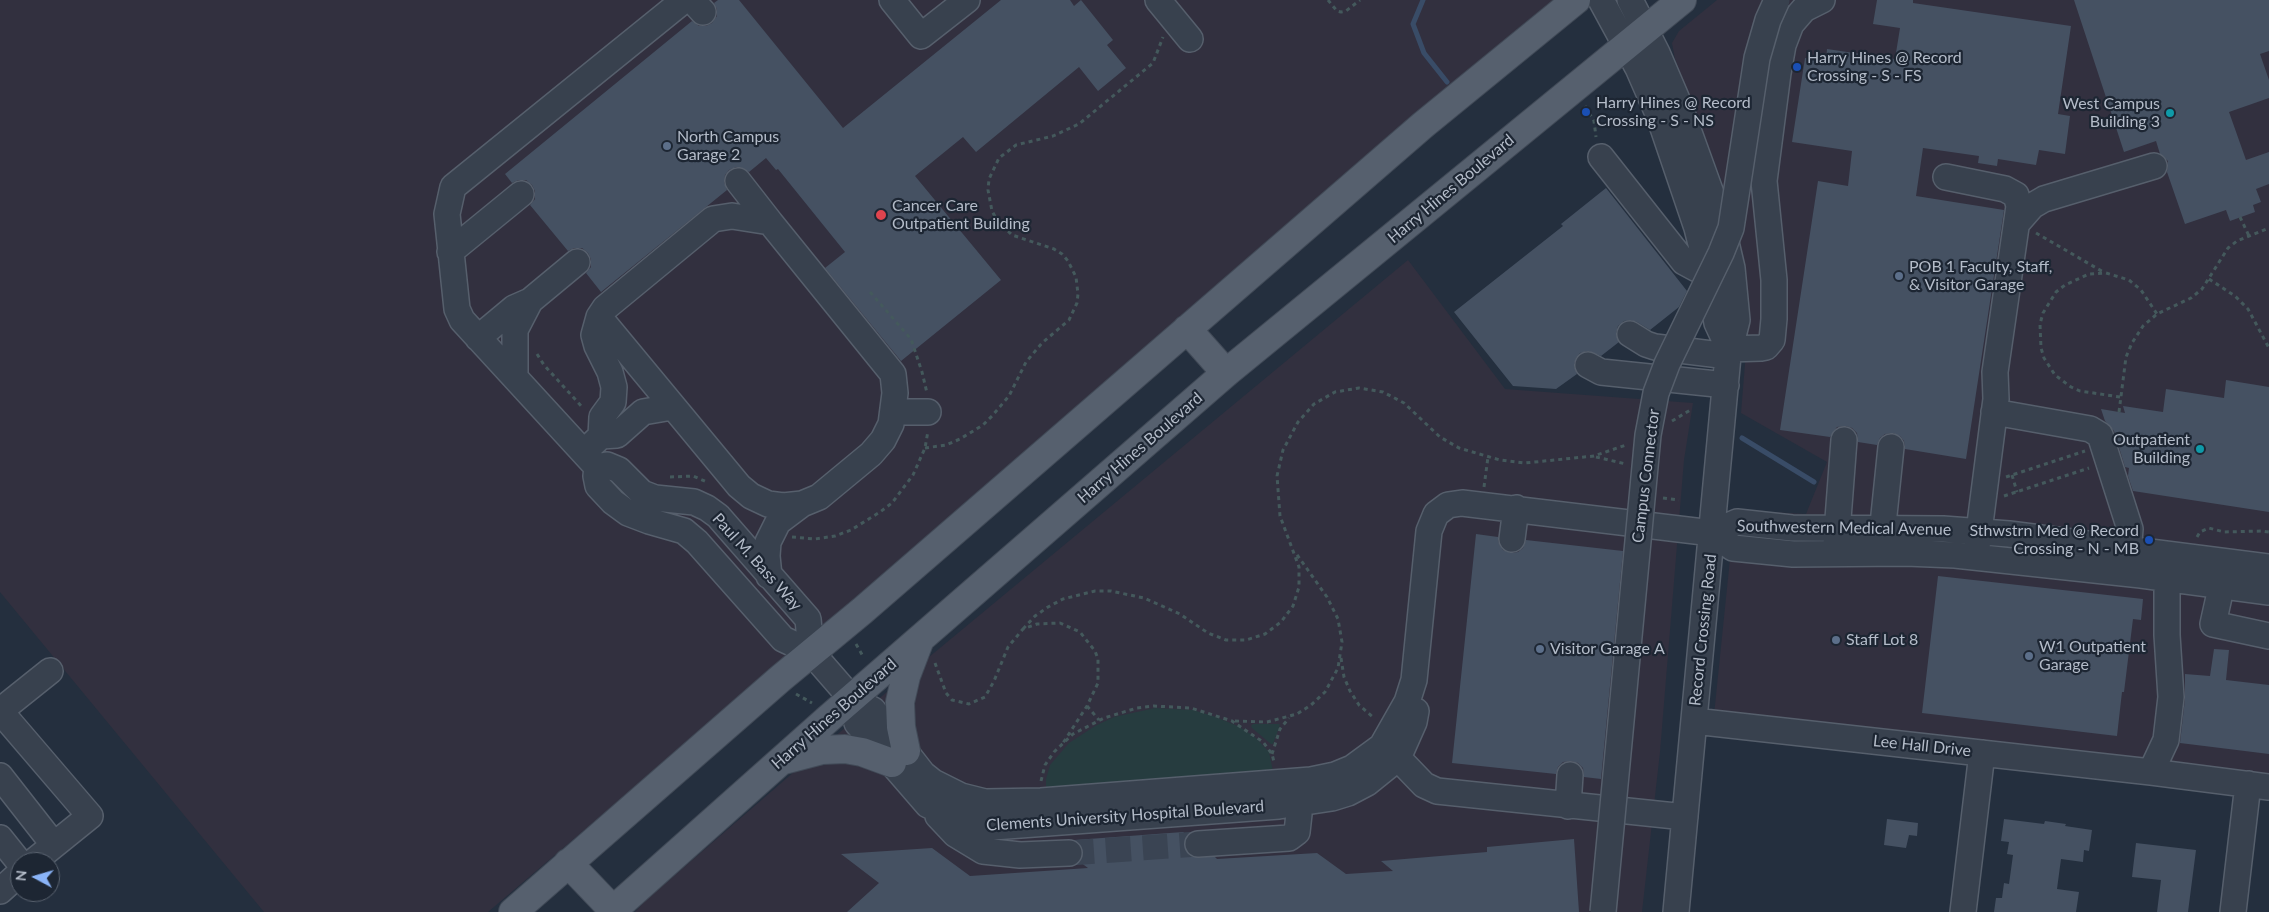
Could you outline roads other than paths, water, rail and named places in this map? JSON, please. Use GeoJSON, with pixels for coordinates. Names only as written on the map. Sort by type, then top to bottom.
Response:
{"type":"FeatureCollection","features":[{"type":"Feature","properties":{"kind":"main road"},"geometry":{"type":"LineString","coordinates":[[513,912],[811,652],[862,611],[1423,125],[1576,0]]}},
{"type":"Feature","properties":{"kind":"main road","name":"Harry Hines Boulevard"},"geometry":{"type":"LineString","coordinates":[[613,911],[851,698],[926,647],[1226,373],[1682,0]]}},
{"type":"Feature","properties":{"kind":"main road"},"geometry":{"type":"LineString","coordinates":[[1187,330],[1226,373]]}},
{"type":"Feature","properties":{"kind":"main road"},"geometry":{"type":"LineString","coordinates":[[780,761],[822,750],[845,749],[899,757],[900,702],[906,676],[926,647]]}},
{"type":"Feature","properties":{"kind":"main road"},"geometry":{"type":"LineString","coordinates":[[568,863],[613,911]]}},
{"type":"Feature","properties":{"kind":"street"},"geometry":{"type":"LineString","coordinates":[[892,0],[921,36],[967,0]]}},
{"type":"Feature","properties":{"kind":"street"},"geometry":{"type":"LineString","coordinates":[[1158,0],[1190,40]]}},
{"type":"Feature","properties":{"kind":"street","name":"Record Crossing Road"},"geometry":{"type":"LineString","coordinates":[[1601,0],[1636,38],[1678,102],[1721,221],[1732,268],[1737,320],[1729,352],[1676,912]]}},
{"type":"Feature","properties":{"kind":"street","name":"Record Crossing Road"},"geometry":{"type":"LineString","coordinates":[[1630,0],[1636,38],[1656,106],[1676,162],[1707,268],[1717,323],[1729,352]]}},
{"type":"Feature","properties":{"kind":"street","name":"Campus Connector"},"geometry":{"type":"LineString","coordinates":[[1603,912],[1648,435],[1656,393],[1667,364],[1721,254],[1731,228],[1757,58],[1768,20],[1777,0]]}},
{"type":"Feature","properties":{"kind":"street"},"geometry":{"type":"LineString","coordinates":[[1630,334],[1655,347],[1729,352],[1766,347],[1772,340],[1774,280],[1764,181],[1778,73],[1783,45],[1791,24],[1804,9],[1822,0]]}},
{"type":"Feature","properties":{"kind":"street"},"geometry":{"type":"LineString","coordinates":[[594,452],[515,377],[462,320],[457,309],[447,214],[454,187],[693,4]]}},
{"type":"Feature","properties":{"kind":"street"},"geometry":{"type":"LineString","coordinates":[[1599,150],[1684,262],[1697,269],[1707,268]]}},
{"type":"Feature","properties":{"kind":"street"},"geometry":{"type":"LineString","coordinates":[[1975,557],[1994,412],[1995,372],[2032,206],[2044,199],[2154,166]]}},
{"type":"Feature","properties":{"kind":"street"},"geometry":{"type":"LineString","coordinates":[[1946,178],[2005,189],[2016,195],[2028,228]]}},
{"type":"Feature","properties":{"kind":"street"},"geometry":{"type":"LineString","coordinates":[[732,216],[732,185],[770,222],[893,374],[895,393],[893,412],[883,440],[871,454],[819,497],[802,504],[778,522],[772,532],[767,556],[769,576]]}},
{"type":"Feature","properties":{"kind":"street"},"geometry":{"type":"LineString","coordinates":[[450,252],[521,194]]}},
{"type":"Feature","properties":{"kind":"street"},"geometry":{"type":"LineString","coordinates":[[594,452],[602,417],[612,402],[614,387],[596,341],[596,326],[605,308],[712,219],[732,216],[770,222]]}},
{"type":"Feature","properties":{"kind":"street"},"geometry":{"type":"LineString","coordinates":[[478,338],[514,308],[530,301],[577,262]]}},
{"type":"Feature","properties":{"kind":"street"},"geometry":{"type":"LineString","coordinates":[[515,377],[515,330],[530,301]]}},
{"type":"Feature","properties":{"kind":"street"},"geometry":{"type":"LineString","coordinates":[[599,317],[739,486],[751,496],[768,504],[783,506],[802,504]]}},
{"type":"Feature","properties":{"kind":"street"},"geometry":{"type":"LineString","coordinates":[[1588,365],[1601,372],[1726,385]]}},
{"type":"Feature","properties":{"kind":"street"},"geometry":{"type":"LineString","coordinates":[[594,452],[643,412],[672,406]]}},
{"type":"Feature","properties":{"kind":"street"},"geometry":{"type":"LineString","coordinates":[[893,412],[928,412]]}},
{"type":"Feature","properties":{"kind":"street"},"geometry":{"type":"LineString","coordinates":[[1994,412],[2090,429],[2100,435],[2130,529],[2127,561]]}},
{"type":"Feature","properties":{"kind":"street"},"geometry":{"type":"LineString","coordinates":[[1835,555],[1844,440]]}},
{"type":"Feature","properties":{"kind":"street"},"geometry":{"type":"LineString","coordinates":[[1880,554],[1891,447]]}},
{"type":"Feature","properties":{"kind":"street","name":"Paul M. Bass Way"},"geometry":{"type":"LineString","coordinates":[[594,452],[607,465],[619,470],[642,493],[655,498],[694,502],[718,516],[808,619],[811,652]]}},
{"type":"Feature","properties":{"kind":"street","name":"Paul M. Bass Way"},"geometry":{"type":"LineString","coordinates":[[594,452],[598,486],[613,502],[628,512],[649,521],[684,531],[697,542],[783,639],[811,652]]}},
{"type":"Feature","properties":{"kind":"street"},"geometry":{"type":"LineString","coordinates":[[1685,817],[1437,791],[1424,785],[1387,742],[1414,680],[1429,531],[1436,514],[1448,505],[1462,503],[1516,508],[1712,533]]}},
{"type":"Feature","properties":{"kind":"street"},"geometry":{"type":"LineString","coordinates":[[1512,539],[1516,508]]}},
{"type":"Feature","properties":{"kind":"street","name":"Southwestern Medical Avenue"},"geometry":{"type":"LineString","coordinates":[[2269,567],[2226,562],[2127,561],[1975,557],[1934,553],[1835,555],[1732,548],[1712,533],[1737,522],[1792,528],[1882,528],[1979,532],[2127,561],[2167,578],[2269,592]]}},
{"type":"Feature","properties":{"kind":"street"},"geometry":{"type":"LineString","coordinates":[[2226,562],[2214,624],[2269,636]]}},
{"type":"Feature","properties":{"kind":"street"},"geometry":{"type":"LineString","coordinates":[[2151,772],[2166,740],[2171,697],[2167,635],[2167,578]]}},
{"type":"Feature","properties":{"kind":"street"},"geometry":{"type":"LineString","coordinates":[[811,652],[851,698]]}},
{"type":"Feature","properties":{"kind":"street"},"geometry":{"type":"LineString","coordinates":[[45,852],[90,816],[0,711],[50,672]]}},
{"type":"Feature","properties":{"kind":"street","name":"Clements University Hospital Boulevard"},"geometry":{"type":"LineString","coordinates":[[851,698],[873,710],[928,805],[956,819],[974,825],[993,827],[1296,804],[1348,793],[1367,783],[1387,742]]}},
{"type":"Feature","properties":{"kind":"street","name":"Lee Hall Drive"},"geometry":{"type":"LineString","coordinates":[[1694,721],[2151,772],[2259,786]]}},
{"type":"Feature","properties":{"kind":"street","name":"Clements University Hospital Boulevard"},"geometry":{"type":"LineString","coordinates":[[899,757],[933,782],[962,796],[986,802],[1041,801],[1279,774],[1311,780],[1335,775],[1352,768],[1387,742]]}},
{"type":"Feature","properties":{"kind":"street"},"geometry":{"type":"LineString","coordinates":[[1963,912],[1982,753]]}},
{"type":"Feature","properties":{"kind":"street"},"geometry":{"type":"LineString","coordinates":[[1198,844],[1289,838],[1296,832],[1299,827],[1299,814],[1296,804],[1279,774]]}},
{"type":"Feature","properties":{"kind":"street"},"geometry":{"type":"LineString","coordinates":[[1568,806],[1570,775]]}},
{"type":"Feature","properties":{"kind":"street"},"geometry":{"type":"LineString","coordinates":[[0,776],[54,845]]}},
{"type":"Feature","properties":{"kind":"street"},"geometry":{"type":"LineString","coordinates":[[2233,912],[2259,786]]}},
{"type":"Feature","properties":{"kind":"street"},"geometry":{"type":"LineString","coordinates":[[928,805],[955,834],[983,851],[1020,855],[1069,854]]}},
{"type":"Feature","properties":{"kind":"street"},"geometry":{"type":"LineString","coordinates":[[0,838],[11,852]]}},
{"type":"Feature","properties":{"kind":"street"},"geometry":{"type":"LineString","coordinates":[[0,891],[10,882]]}},
{"type":"Feature","properties":{"kind":"waterway"},"geometry":{"type":"LineString","coordinates":[[1423,0],[1413,24],[1424,53],[1447,82]]}},
{"type":"Feature","properties":{"kind":"waterway"},"geometry":{"type":"LineString","coordinates":[[1742,438],[1814,482]]}},
{"type":"Feature","properties":{"kind":"tunnel"},"geometry":{"type":"LineString","coordinates":[[1069,853],[1198,844]]}},
{"type":"Feature","properties":{"kind":"place","name":"Harry Hines @ Record Crossing - S - FS"},"geometry":{"type":"Point","coordinates":[1797,67]}},
{"type":"Feature","properties":{"kind":"place","name":"Harry Hines @ Record Crossing - S - NS"},"geometry":{"type":"Point","coordinates":[1586,112]}},
{"type":"Feature","properties":{"kind":"place","name":"West Campus Building 3"},"geometry":{"type":"Point","coordinates":[2170,113]}},
{"type":"Feature","properties":{"kind":"place","name":"North Campus Garage 2"},"geometry":{"type":"Point","coordinates":[667,146]}},
{"type":"Feature","properties":{"kind":"place","name":"Cancer Care Outpatient Building"},"geometry":{"type":"Point","coordinates":[881,215]}},
{"type":"Feature","properties":{"kind":"place","name":"POB 1 Faculty, Staff, & Visitor Garage"},"geometry":{"type":"Point","coordinates":[1899,276]}},
{"type":"Feature","properties":{"kind":"place","name":"Outpatient Building"},"geometry":{"type":"Point","coordinates":[2200,449]}},
{"type":"Feature","properties":{"kind":"place","name":"Sthwstrn Med @ Record Crossing - N - MB"},"geometry":{"type":"Point","coordinates":[2149,540]}},
{"type":"Feature","properties":{"kind":"place","name":"Staff Lot 8"},"geometry":{"type":"Point","coordinates":[1836,640]}},
{"type":"Feature","properties":{"kind":"place","name":"Visitor Garage A"},"geometry":{"type":"Point","coordinates":[1540,649]}},
{"type":"Feature","properties":{"kind":"place","name":"W1 Outpatient Garage"},"geometry":{"type":"Point","coordinates":[2029,656]}}]}
